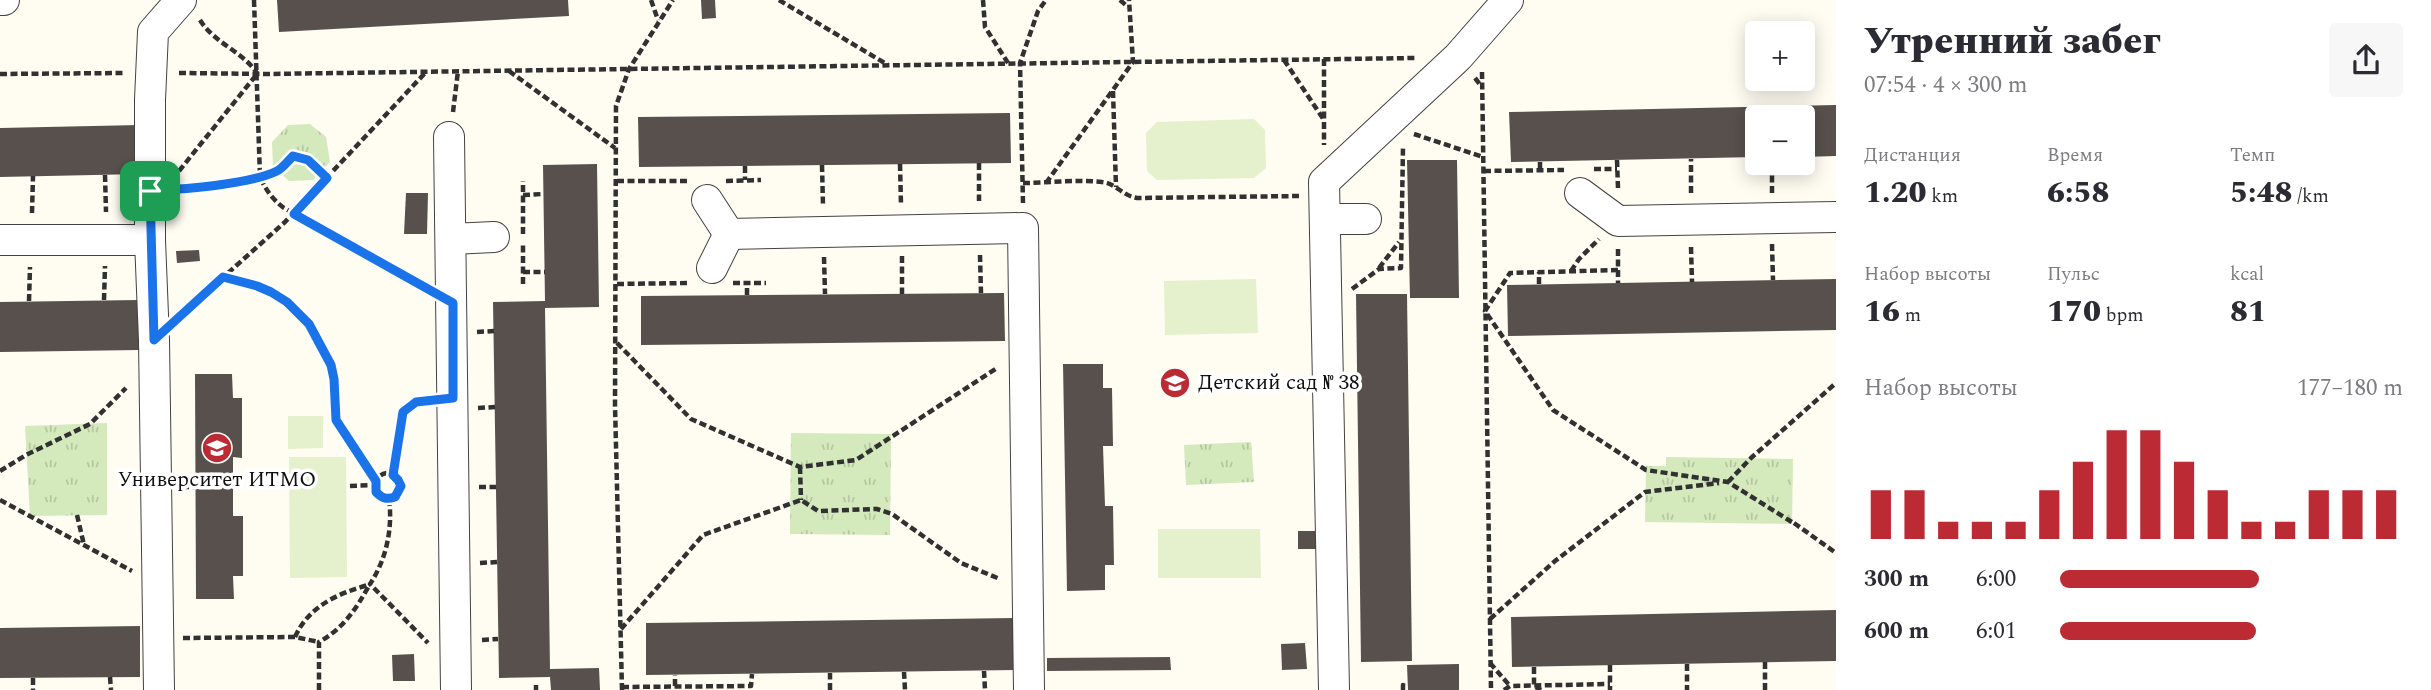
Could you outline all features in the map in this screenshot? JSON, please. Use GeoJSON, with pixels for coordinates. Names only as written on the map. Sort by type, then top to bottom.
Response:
{"type":"FeatureCollection","features":[{"type":"Feature","properties":{"kind":"lane"},"geometry":{"type":"LineString","coordinates":[[147,0],[153,32],[150,240],[159,690]]}},
{"type":"Feature","properties":{"kind":"lane"},"geometry":{"type":"LineString","coordinates":[[1334,690],[1325,199],[1508,0]]}},
{"type":"Feature","properties":{"kind":"lane"},"geometry":{"type":"LineString","coordinates":[[153,32],[188,5]]}},
{"type":"Feature","properties":{"kind":"lane"},"geometry":{"type":"LineString","coordinates":[[449,137],[456,678]]}},
{"type":"Feature","properties":{"kind":"lane"},"geometry":{"type":"LineString","coordinates":[[1579,178],[1618,221],[1836,217]]}},
{"type":"Feature","properties":{"kind":"lane"},"geometry":{"type":"LineString","coordinates":[[1325,199],[1366,219]]}},
{"type":"Feature","properties":{"kind":"lane"},"geometry":{"type":"LineString","coordinates":[[707,200],[729,234]]}},
{"type":"Feature","properties":{"kind":"lane"},"geometry":{"type":"LineString","coordinates":[[729,234],[1023,228],[1029,690]]}},
{"type":"Feature","properties":{"kind":"lane"},"geometry":{"type":"LineString","coordinates":[[712,268],[729,234]]}},
{"type":"Feature","properties":{"kind":"lane"},"geometry":{"type":"LineString","coordinates":[[451,239],[495,237]]}},
{"type":"Feature","properties":{"kind":"lane"},"geometry":{"type":"LineString","coordinates":[[0,240],[150,240]]}},
{"type":"Feature","properties":{"kind":"path"},"geometry":{"type":"LineString","coordinates":[[254,0],[260,177],[273,199],[294,214],[453,303]]}},
{"type":"Feature","properties":{"kind":"path"},"geometry":{"type":"LineString","coordinates":[[651,0],[659,21]]}},
{"type":"Feature","properties":{"kind":"path"},"geometry":{"type":"LineString","coordinates":[[673,0],[629,69],[616,106],[615,405],[622,688],[751,686],[752,674]]}},
{"type":"Feature","properties":{"kind":"path"},"geometry":{"type":"LineString","coordinates":[[779,0],[889,65]]}},
{"type":"Feature","properties":{"kind":"path"},"geometry":{"type":"LineString","coordinates":[[983,0],[985,27],[1009,64]]}},
{"type":"Feature","properties":{"kind":"path"},"geometry":{"type":"LineString","coordinates":[[1023,228],[1020,63],[1038,11],[1046,0]]}},
{"type":"Feature","properties":{"kind":"path"},"geometry":{"type":"LineString","coordinates":[[1120,0],[1129,8]]}},
{"type":"Feature","properties":{"kind":"path"},"geometry":{"type":"LineString","coordinates":[[1046,183],[1133,62],[1129,0]]}},
{"type":"Feature","properties":{"kind":"path"},"geometry":{"type":"LineString","coordinates":[[188,5],[207,32],[251,65],[257,74]]}},
{"type":"Feature","properties":{"kind":"path"},"geometry":{"type":"LineString","coordinates":[[1480,31],[1491,690]]}},
{"type":"Feature","properties":{"kind":"path"},"geometry":{"type":"LineString","coordinates":[[257,74],[1458,57]]}},
{"type":"Feature","properties":{"kind":"path"},"geometry":{"type":"LineString","coordinates":[[1023,183],[1103,182],[1116,187],[1128,197],[1137,198],[1325,199],[1324,59]]}},
{"type":"Feature","properties":{"kind":"path"},"geometry":{"type":"LineString","coordinates":[[1283,60],[1324,120]]}},
{"type":"Feature","properties":{"kind":"path"},"geometry":{"type":"LineString","coordinates":[[449,137],[458,71]]}},
{"type":"Feature","properties":{"kind":"path"},"geometry":{"type":"LineString","coordinates":[[508,71],[616,148]]}},
{"type":"Feature","properties":{"kind":"path"},"geometry":{"type":"LineString","coordinates":[[0,471],[26,455],[90,424],[154,350],[223,277],[294,214],[426,72]]}},
{"type":"Feature","properties":{"kind":"path"},"geometry":{"type":"LineString","coordinates":[[185,164],[257,74]]}},
{"type":"Feature","properties":{"kind":"path"},"geometry":{"type":"LineString","coordinates":[[1113,90],[1116,187]]}},
{"type":"Feature","properties":{"kind":"path"},"geometry":{"type":"LineString","coordinates":[[1403,131],[1483,157]]}},
{"type":"Feature","properties":{"kind":"path"},"geometry":{"type":"LineString","coordinates":[[150,191],[188,189],[260,177],[279,170],[293,156],[308,160],[327,178]]}},
{"type":"Feature","properties":{"kind":"path"},"geometry":{"type":"LineString","coordinates":[[1540,162],[1540,170]]}},
{"type":"Feature","properties":{"kind":"path"},"geometry":{"type":"LineString","coordinates":[[745,166],[745,180]]}},
{"type":"Feature","properties":{"kind":"path"},"geometry":{"type":"LineString","coordinates":[[1484,171],[1540,170],[1579,178],[1618,169]]}},
{"type":"Feature","properties":{"kind":"path"},"geometry":{"type":"LineString","coordinates":[[106,175],[106,240]]}},
{"type":"Feature","properties":{"kind":"path"},"geometry":{"type":"LineString","coordinates":[[32,240],[33,176]]}},
{"type":"Feature","properties":{"kind":"path"},"geometry":{"type":"LineString","coordinates":[[1379,269],[1401,268],[1401,182],[1408,184]]}},
{"type":"Feature","properties":{"kind":"path"},"geometry":{"type":"LineString","coordinates":[[523,195],[543,194]]}},
{"type":"Feature","properties":{"kind":"path"},"geometry":{"type":"LineString","coordinates":[[1772,219],[1773,280]]}},
{"type":"Feature","properties":{"kind":"path"},"geometry":{"type":"LineString","coordinates":[[1691,220],[1692,282]]}},
{"type":"Feature","properties":{"kind":"path"},"geometry":{"type":"LineString","coordinates":[[1618,221],[1618,283]]}},
{"type":"Feature","properties":{"kind":"path"},"geometry":{"type":"LineString","coordinates":[[1571,271],[1579,259],[1618,221]]}},
{"type":"Feature","properties":{"kind":"path"},"geometry":{"type":"LineString","coordinates":[[1350,291],[1379,269],[1400,240]]}},
{"type":"Feature","properties":{"kind":"path"},"geometry":{"type":"LineString","coordinates":[[1401,261],[1409,261]]}},
{"type":"Feature","properties":{"kind":"path"},"geometry":{"type":"LineString","coordinates":[[1485,311],[1510,273],[1618,270]]}},
{"type":"Feature","properties":{"kind":"path"},"geometry":{"type":"LineString","coordinates":[[523,272],[545,272]]}},
{"type":"Feature","properties":{"kind":"path"},"geometry":{"type":"LineString","coordinates":[[1539,272],[1539,284]]}},
{"type":"Feature","properties":{"kind":"path"},"geometry":{"type":"LineString","coordinates":[[223,277],[271,292],[287,302],[309,324],[331,365],[336,420],[376,483],[376,492],[381,498],[388,499],[395,497],[401,486],[393,475],[381,476],[376,483],[350,486]]}},
{"type":"Feature","properties":{"kind":"path"},"geometry":{"type":"LineString","coordinates":[[747,283],[747,295]]}},
{"type":"Feature","properties":{"kind":"path"},"geometry":{"type":"LineString","coordinates":[[1485,311],[1553,410],[1646,470],[1728,482],[1836,553]]}},
{"type":"Feature","properties":{"kind":"path"},"geometry":{"type":"LineString","coordinates":[[617,343],[691,419],[800,467],[856,460],[1025,351]]}},
{"type":"Feature","properties":{"kind":"path"},"geometry":{"type":"LineString","coordinates":[[1490,620],[1555,561],[1645,492],[1728,482],[1751,458],[1836,383]]}},
{"type":"Feature","properties":{"kind":"path"},"geometry":{"type":"LineString","coordinates":[[393,475],[403,412],[416,402],[453,398]]}},
{"type":"Feature","properties":{"kind":"path"},"geometry":{"type":"LineString","coordinates":[[800,467],[801,500]]}},
{"type":"Feature","properties":{"kind":"path"},"geometry":{"type":"LineString","coordinates":[[158,639],[295,637],[319,642],[342,627],[355,611],[380,565],[388,538],[388,499]]}},
{"type":"Feature","properties":{"kind":"path"},"geometry":{"type":"LineString","coordinates":[[0,500],[157,585]]}},
{"type":"Feature","properties":{"kind":"path"},"geometry":{"type":"LineString","coordinates":[[621,629],[703,536],[801,500]]}},
{"type":"Feature","properties":{"kind":"path"},"geometry":{"type":"LineString","coordinates":[[801,500],[818,511],[877,509],[892,514],[961,563],[1028,590]]}},
{"type":"Feature","properties":{"kind":"path"},"geometry":{"type":"LineString","coordinates":[[77,515],[84,545]]}},
{"type":"Feature","properties":{"kind":"path"},"geometry":{"type":"LineString","coordinates":[[370,584],[430,646],[456,678]]}},
{"type":"Feature","properties":{"kind":"path"},"geometry":{"type":"LineString","coordinates":[[295,637],[300,625],[330,598],[370,584]]}},
{"type":"Feature","properties":{"kind":"path"},"geometry":{"type":"LineString","coordinates":[[319,642],[319,690]]}},
{"type":"Feature","properties":{"kind":"path"},"geometry":{"type":"LineString","coordinates":[[1489,662],[1510,686]]}},
{"type":"Feature","properties":{"kind":"path"},"geometry":{"type":"LineString","coordinates":[[1765,662],[1765,690]]}},
{"type":"Feature","properties":{"kind":"path"},"geometry":{"type":"LineString","coordinates":[[1686,664],[1687,690]]}},
{"type":"Feature","properties":{"kind":"path"},"geometry":{"type":"LineString","coordinates":[[1504,690],[1510,686],[1610,687],[1610,665]]}},
{"type":"Feature","properties":{"kind":"path"},"geometry":{"type":"LineString","coordinates":[[1534,667],[1534,686]]}},
{"type":"Feature","properties":{"kind":"path"},"geometry":{"type":"LineString","coordinates":[[984,671],[985,690]]}},
{"type":"Feature","properties":{"kind":"path"},"geometry":{"type":"LineString","coordinates":[[904,672],[905,690]]}},
{"type":"Feature","properties":{"kind":"path"},"geometry":{"type":"LineString","coordinates":[[830,673],[830,690]]}},
{"type":"Feature","properties":{"kind":"path"},"geometry":{"type":"LineString","coordinates":[[675,675],[675,686]]}},
{"type":"Feature","properties":{"kind":"path"},"geometry":{"type":"LineString","coordinates":[[110,677],[111,690]]}},
{"type":"Feature","properties":{"kind":"path"},"geometry":{"type":"LineString","coordinates":[[33,678],[33,690]]}},
{"type":"Feature","properties":{"kind":"path"},"geometry":{"type":"LineString","coordinates":[[1534,686],[1541,690]]}},
{"type":"Feature","properties":{"kind":"green space"},"geometry":{"type":"Polygon","coordinates":[[[1254,119],[1265,130],[1266,168],[1254,178],[1157,180],[1147,171],[1146,133],[1157,122],[1254,119]]]}},
{"type":"Feature","properties":{"kind":"green space"},"geometry":{"type":"Polygon","coordinates":[[[310,124],[326,137],[330,162],[313,180],[289,181],[273,166],[272,142],[288,125],[310,124]]]}},
{"type":"Feature","properties":{"kind":"green space"},"geometry":{"type":"Polygon","coordinates":[[[1256,279],[1258,333],[1165,335],[1164,281],[1256,279]]]}},
{"type":"Feature","properties":{"kind":"green space"},"geometry":{"type":"Polygon","coordinates":[[[288,416],[323,416],[323,448],[288,449],[288,416]]]}},
{"type":"Feature","properties":{"kind":"green space"},"geometry":{"type":"Polygon","coordinates":[[[107,423],[107,515],[30,516],[25,426],[107,423]]]}},
{"type":"Feature","properties":{"kind":"green space"},"geometry":{"type":"Polygon","coordinates":[[[791,433],[891,434],[890,535],[790,534],[791,433]]]}},
{"type":"Feature","properties":{"kind":"green space"},"geometry":{"type":"Polygon","coordinates":[[[1251,442],[1254,482],[1186,485],[1184,445],[1251,442]]]}},
{"type":"Feature","properties":{"kind":"green space"},"geometry":{"type":"Polygon","coordinates":[[[289,457],[346,457],[347,577],[290,578],[289,457]]]}},
{"type":"Feature","properties":{"kind":"green space"},"geometry":{"type":"Polygon","coordinates":[[[1666,457],[1793,459],[1792,524],[1645,522],[1646,466],[1666,466],[1666,457]]]}},
{"type":"Feature","properties":{"kind":"green space"},"geometry":{"type":"Polygon","coordinates":[[[1158,529],[1260,529],[1261,578],[1158,578],[1158,529]]]}},
{"type":"Feature","properties":{"kind":"building"},"geometry":{"type":"Polygon","coordinates":[[[277,0],[568,0],[569,16],[279,32],[277,0]]]}},
{"type":"Feature","properties":{"kind":"building"},"geometry":{"type":"Polygon","coordinates":[[[701,0],[715,0],[716,18],[702,19],[701,0]]]}},
{"type":"Feature","properties":{"kind":"building"},"geometry":{"type":"Polygon","coordinates":[[[1815,105],[1836,105],[1836,156],[1815,157],[1815,105]]]}},
{"type":"Feature","properties":{"kind":"building"},"geometry":{"type":"Polygon","coordinates":[[[1745,107],[1745,157],[1511,162],[1509,112],[1745,107]]]}},
{"type":"Feature","properties":{"kind":"building"},"geometry":{"type":"Polygon","coordinates":[[[1010,113],[1011,163],[639,167],[638,117],[1010,113]]]}},
{"type":"Feature","properties":{"kind":"building"},"geometry":{"type":"Polygon","coordinates":[[[140,125],[141,174],[0,177],[0,128],[140,125]]]}},
{"type":"Feature","properties":{"kind":"building"},"geometry":{"type":"Polygon","coordinates":[[[1407,160],[1457,160],[1459,298],[1410,298],[1407,160]]]}},
{"type":"Feature","properties":{"kind":"building"},"geometry":{"type":"Polygon","coordinates":[[[597,164],[599,307],[545,308],[550,669],[599,668],[600,690],[551,690],[550,677],[499,678],[493,302],[545,301],[543,165],[597,164]]]}},
{"type":"Feature","properties":{"kind":"building"},"geometry":{"type":"Polygon","coordinates":[[[406,193],[428,193],[427,234],[404,234],[406,193]]]}},
{"type":"Feature","properties":{"kind":"building"},"geometry":{"type":"Polygon","coordinates":[[[199,250],[200,261],[177,263],[176,251],[199,250]]]}},
{"type":"Feature","properties":{"kind":"building"},"geometry":{"type":"Polygon","coordinates":[[[1836,279],[1836,330],[1508,336],[1507,285],[1836,279]]]}},
{"type":"Feature","properties":{"kind":"building"},"geometry":{"type":"Polygon","coordinates":[[[1004,293],[1005,341],[641,345],[641,296],[1004,293]]]}},
{"type":"Feature","properties":{"kind":"building"},"geometry":{"type":"Polygon","coordinates":[[[1356,294],[1407,294],[1412,661],[1361,662],[1356,294]]]}},
{"type":"Feature","properties":{"kind":"building"},"geometry":{"type":"Polygon","coordinates":[[[138,300],[139,350],[0,352],[0,302],[138,300]]]}},
{"type":"Feature","properties":{"kind":"building"},"geometry":{"type":"Polygon","coordinates":[[[1063,364],[1103,364],[1103,388],[1112,388],[1113,446],[1103,446],[1105,506],[1113,506],[1114,565],[1105,565],[1105,590],[1067,591],[1063,364]]]}},
{"type":"Feature","properties":{"kind":"building"},"geometry":{"type":"Polygon","coordinates":[[[195,374],[232,374],[233,398],[242,398],[242,458],[233,457],[233,516],[243,516],[243,576],[233,576],[234,599],[196,599],[195,374]]]}},
{"type":"Feature","properties":{"kind":"building"},"geometry":{"type":"Polygon","coordinates":[[[1298,531],[1317,531],[1318,549],[1298,549],[1298,531]]]}},
{"type":"Feature","properties":{"kind":"building"},"geometry":{"type":"Polygon","coordinates":[[[1836,610],[1836,661],[1512,667],[1511,617],[1836,610]]]}},
{"type":"Feature","properties":{"kind":"building"},"geometry":{"type":"Polygon","coordinates":[[[1014,618],[1015,670],[646,675],[646,623],[1014,618]]]}},
{"type":"Feature","properties":{"kind":"building"},"geometry":{"type":"Polygon","coordinates":[[[140,626],[140,677],[0,678],[0,628],[140,626]]]}},
{"type":"Feature","properties":{"kind":"building"},"geometry":{"type":"Polygon","coordinates":[[[1305,643],[1307,669],[1282,670],[1281,644],[1305,643]]]}},
{"type":"Feature","properties":{"kind":"building"},"geometry":{"type":"Polygon","coordinates":[[[414,654],[415,681],[393,681],[392,655],[414,654]]]}},
{"type":"Feature","properties":{"kind":"building"},"geometry":{"type":"Polygon","coordinates":[[[1170,657],[1171,670],[1047,671],[1047,658],[1170,657]]]}},
{"type":"Feature","properties":{"kind":"building"},"geometry":{"type":"Polygon","coordinates":[[[1459,664],[1459,690],[1408,690],[1407,665],[1459,664]]]}},
{"type":"Feature","properties":{"kind":"place","name":"Детский сад № 38"},"geometry":{"type":"Point","coordinates":[1175,383]}},
{"type":"Feature","properties":{"kind":"place","name":"Университет ИТМО"},"geometry":{"type":"Point","coordinates":[217,448]}},
{"type":"Feature","properties":{"kind":"route"},"geometry":{"type":"LineString","coordinates":[[293,156],[308,160],[327,178],[294,214],[453,303],[453,398],[416,402],[403,412],[393,475],[401,486],[395,497],[381,498],[376,492],[376,481],[342,431],[336,420],[331,365],[317,335],[299,312],[287,302],[257,286],[223,277],[154,340],[150,191],[188,189],[260,177],[279,170],[293,156]]}}]}
